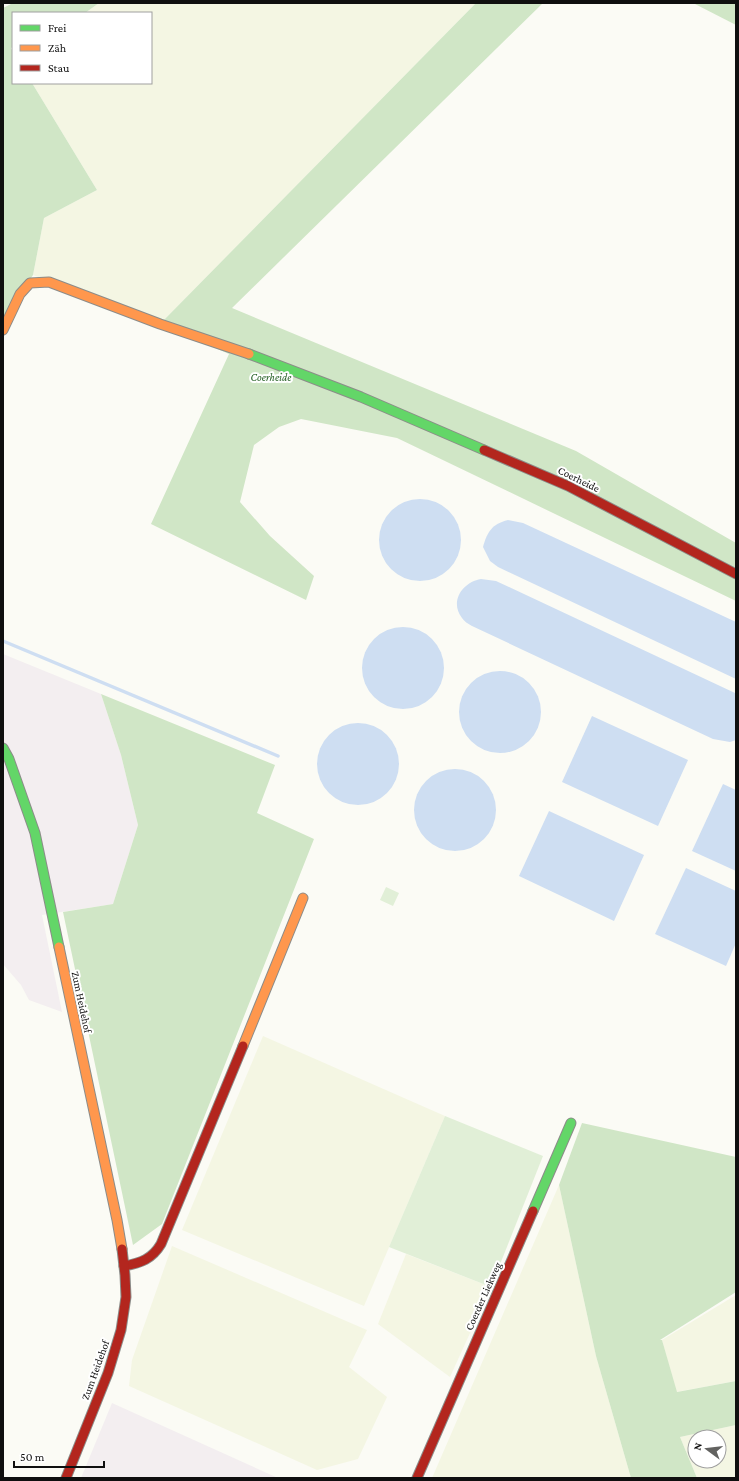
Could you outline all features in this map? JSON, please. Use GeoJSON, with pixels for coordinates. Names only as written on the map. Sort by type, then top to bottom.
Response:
{"type":"FeatureCollection","features":[{"type":"Feature","properties":{"kind":"street","name":"Coerheide"},"geometry":{"type":"LineString","coordinates":[[3,330],[20,294],[30,283],[49,282],[160,324],[250,354],[361,397],[568,486],[736,574]]}},
{"type":"Feature","properties":{"kind":"street","name":"Zum Heidehof"},"geometry":{"type":"LineString","coordinates":[[3,748],[9,759],[35,833],[117,1220],[124,1266],[125,1309],[120,1334],[113,1358],[66,1478]]}},
{"type":"Feature","properties":{"kind":"street"},"geometry":{"type":"LineString","coordinates":[[124,1266],[144,1262],[154,1255],[165,1237],[303,898]]}},
{"type":"Feature","properties":{"kind":"street","name":"Coerder Liekweg"},"geometry":{"type":"LineString","coordinates":[[417,1478],[571,1123]]}},
{"type":"Feature","properties":{"kind":"shaded area"},"geometry":{"type":"Polygon","coordinates":[[[3,654],[101,694],[121,755],[138,825],[113,904],[42,915],[62,1012],[29,1000],[21,985],[3,964],[3,654]]]}},
{"type":"Feature","properties":{"kind":"shaded area"},"geometry":{"type":"Polygon","coordinates":[[[112,1403],[278,1478],[81,1478],[112,1403]]]}},
{"type":"Feature","properties":{"kind":"green space"},"geometry":{"type":"Polygon","coordinates":[[[13,3],[99,3],[86,12],[12,12],[12,84],[33,84],[97,190],[44,218],[33,275],[3,320],[3,8],[13,3]]]}},
{"type":"Feature","properties":{"kind":"green space"},"geometry":{"type":"Polygon","coordinates":[[[99,3],[476,3],[160,324],[33,275],[44,218],[97,190],[33,84],[152,84],[152,12],[86,12],[99,3]]]}},
{"type":"Feature","properties":{"kind":"green space","name":"Coerheide"},"geometry":{"type":"Polygon","coordinates":[[[476,3],[543,3],[232,308],[576,451],[736,543],[736,601],[397,438],[301,419],[279,427],[254,445],[240,502],[270,536],[314,576],[306,600],[151,524],[229,354],[160,324],[476,3]]]}},
{"type":"Feature","properties":{"kind":"green space"},"geometry":{"type":"Polygon","coordinates":[[[693,3],[736,3],[736,25],[693,3]]]}},
{"type":"Feature","properties":{"kind":"green space"},"geometry":{"type":"Polygon","coordinates":[[[101,694],[275,765],[257,813],[314,839],[162,1224],[133,1245],[63,912],[113,904],[138,825],[121,755],[101,694]]]}},
{"type":"Feature","properties":{"kind":"green space"},"geometry":{"type":"Polygon","coordinates":[[[386,887],[399,893],[393,906],[380,900],[386,887]]]}},
{"type":"Feature","properties":{"kind":"green space"},"geometry":{"type":"Polygon","coordinates":[[[263,1036],[445,1116],[364,1306],[182,1230],[263,1036]]]}},
{"type":"Feature","properties":{"kind":"green space"},"geometry":{"type":"Polygon","coordinates":[[[445,1116],[543,1156],[491,1287],[389,1247],[445,1116]]]}},
{"type":"Feature","properties":{"kind":"green space"},"geometry":{"type":"Polygon","coordinates":[[[582,1123],[736,1157],[736,1292],[660,1340],[662,1340],[677,1392],[736,1381],[736,1425],[717,1429],[687,1429],[687,1436],[680,1437],[687,1454],[687,1469],[693,1469],[697,1478],[631,1478],[596,1356],[559,1185],[582,1123]]]}},
{"type":"Feature","properties":{"kind":"green space"},"geometry":{"type":"Polygon","coordinates":[[[559,1185],[596,1356],[631,1478],[432,1478],[559,1185]]]}},
{"type":"Feature","properties":{"kind":"green space"},"geometry":{"type":"Polygon","coordinates":[[[172,1246],[367,1330],[349,1367],[387,1397],[358,1459],[317,1470],[129,1386],[132,1360],[172,1246]]]}},
{"type":"Feature","properties":{"kind":"green space"},"geometry":{"type":"Polygon","coordinates":[[[406,1254],[491,1287],[450,1377],[378,1324],[406,1254]]]}},
{"type":"Feature","properties":{"kind":"green space"},"geometry":{"type":"Polygon","coordinates":[[[736,1295],[736,1381],[676,1392],[662,1340],[736,1295]]]}},
{"type":"Feature","properties":{"kind":"green space"},"geometry":{"type":"Polygon","coordinates":[[[736,1425],[736,1478],[697,1478],[693,1469],[727,1469],[727,1429],[717,1429],[736,1425]]]}},
{"type":"Feature","properties":{"kind":"green space"},"geometry":{"type":"Polygon","coordinates":[[[687,1436],[687,1454],[680,1437],[687,1436]]]}},
{"type":"Feature","properties":{"kind":"water"},"geometry":{"type":"Polygon","coordinates":[[[412,499],[428,499],[443,506],[454,517],[461,532],[461,548],[458,556],[449,569],[436,578],[428,581],[412,581],[397,574],[386,563],[379,548],[379,532],[386,517],[397,506],[412,499]]]}},
{"type":"Feature","properties":{"kind":"water"},"geometry":{"type":"Polygon","coordinates":[[[508,520],[523,523],[736,622],[736,679],[498,567],[490,561],[483,547],[486,537],[491,529],[494,526],[508,520]]]}},
{"type":"Feature","properties":{"kind":"water"},"geometry":{"type":"Polygon","coordinates":[[[481,579],[496,581],[735,693],[736,740],[730,742],[713,739],[469,624],[458,612],[458,599],[464,588],[474,581],[481,579]]]}},
{"type":"Feature","properties":{"kind":"water"},"geometry":{"type":"Polygon","coordinates":[[[395,627],[411,627],[426,634],[437,645],[444,660],[444,676],[441,684],[432,697],[419,706],[411,709],[395,709],[380,702],[369,691],[362,676],[362,660],[369,645],[380,634],[395,627]]]}},
{"type":"Feature","properties":{"kind":"water"},"geometry":{"type":"Polygon","coordinates":[[[492,671],[508,671],[523,678],[534,689],[541,704],[541,720],[538,728],[529,741],[516,750],[508,753],[492,753],[477,746],[466,735],[459,720],[459,704],[466,689],[477,678],[492,671]]]}},
{"type":"Feature","properties":{"kind":"water"},"geometry":{"type":"Polygon","coordinates":[[[592,716],[688,760],[658,826],[562,782],[592,716]]]}},
{"type":"Feature","properties":{"kind":"water"},"geometry":{"type":"Polygon","coordinates":[[[350,723],[366,723],[381,730],[392,741],[399,756],[399,772],[396,780],[387,793],[374,802],[366,805],[350,805],[335,798],[324,787],[317,772],[317,756],[324,741],[335,730],[350,723]]]}},
{"type":"Feature","properties":{"kind":"water"},"geometry":{"type":"Polygon","coordinates":[[[447,769],[463,769],[478,776],[489,787],[496,802],[496,818],[493,826],[484,839],[471,848],[463,851],[447,851],[432,844],[421,833],[414,818],[414,802],[421,787],[432,776],[447,769]]]}},
{"type":"Feature","properties":{"kind":"water"},"geometry":{"type":"Polygon","coordinates":[[[723,784],[736,790],[736,871],[692,851],[723,784]]]}},
{"type":"Feature","properties":{"kind":"water"},"geometry":{"type":"Polygon","coordinates":[[[549,811],[644,855],[614,921],[519,876],[549,811]]]}},
{"type":"Feature","properties":{"kind":"water"},"geometry":{"type":"Polygon","coordinates":[[[686,868],[736,891],[736,943],[726,966],[655,934],[686,868]]]}},
{"type":"Feature","properties":{"kind":"waterway"},"geometry":{"type":"LineString","coordinates":[[3,641],[278,756]]}},
{"type":"Feature","properties":{"kind":"traffic: fast"},"geometry":{"type":"LineString","coordinates":[[249,354],[361,397],[484,450]]}},
{"type":"Feature","properties":{"kind":"traffic: fast"},"geometry":{"type":"LineString","coordinates":[[3,748],[9,759],[35,833],[59,947]]}},
{"type":"Feature","properties":{"kind":"traffic: fast"},"geometry":{"type":"LineString","coordinates":[[533,1211],[571,1123]]}},
{"type":"Feature","properties":{"kind":"traffic: slow"},"geometry":{"type":"LineString","coordinates":[[3,330],[20,294],[30,283],[49,282],[160,324],[249,354]]}},
{"type":"Feature","properties":{"kind":"traffic: slow"},"geometry":{"type":"LineString","coordinates":[[243,1046],[303,898]]}},
{"type":"Feature","properties":{"kind":"traffic: slow"},"geometry":{"type":"LineString","coordinates":[[59,947],[122,1249]]}},
{"type":"Feature","properties":{"kind":"traffic: jam"},"geometry":{"type":"LineString","coordinates":[[484,450],[568,486],[736,574]]}},
{"type":"Feature","properties":{"kind":"traffic: jam"},"geometry":{"type":"LineString","coordinates":[[124,1266],[146,1260],[158,1249],[161,1244],[243,1046]]}},
{"type":"Feature","properties":{"kind":"traffic: jam"},"geometry":{"type":"LineString","coordinates":[[417,1478],[533,1211]]}},
{"type":"Feature","properties":{"kind":"traffic: jam"},"geometry":{"type":"LineString","coordinates":[[66,1478],[108,1373],[121,1330],[126,1297],[122,1249]]}}]}
